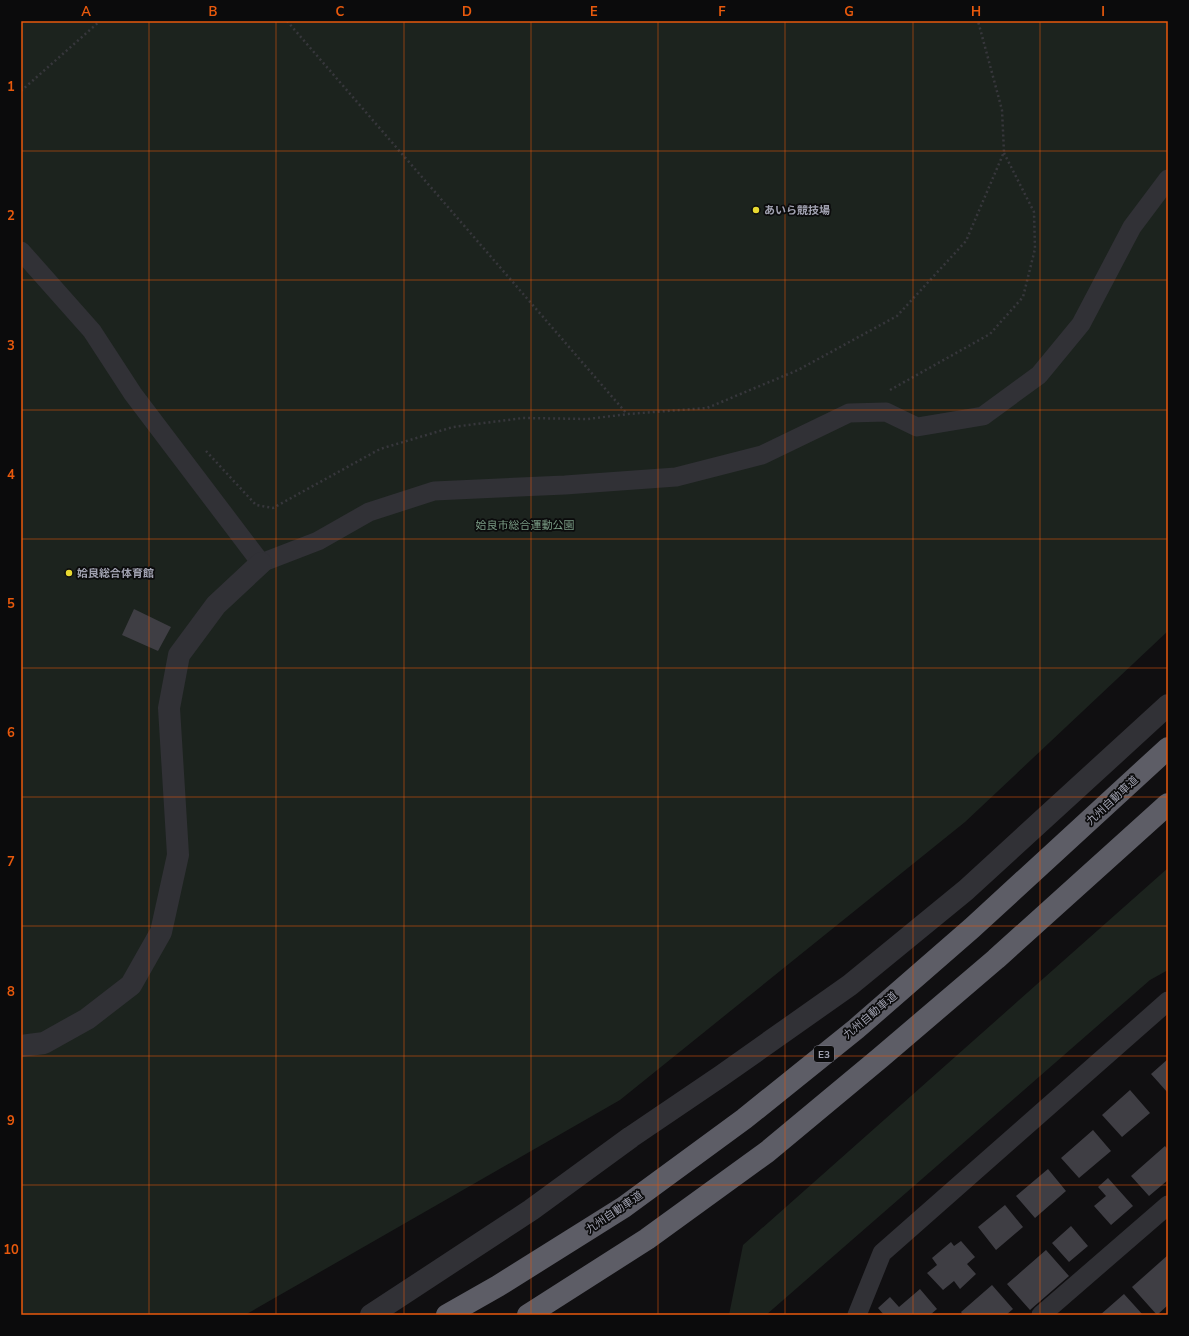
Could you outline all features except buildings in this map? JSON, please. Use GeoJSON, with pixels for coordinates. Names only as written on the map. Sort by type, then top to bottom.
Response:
{"type":"FeatureCollection","features":[{"type":"Feature","properties":{"kind":"highway","name":"九州自動車道"},"geometry":{"type":"LineString","coordinates":[[447,1315],[498,1286],[624,1207],[744,1119],[856,1029],[966,933],[1168,748]]}},
{"type":"Feature","properties":{"kind":"highway"},"geometry":{"type":"LineString","coordinates":[[528,1315],[647,1239],[767,1152],[996,959],[1168,804]]}},
{"type":"Feature","properties":{"kind":"street"},"geometry":{"type":"LineString","coordinates":[[21,1046],[44,1043],[87,1019],[131,986],[161,932],[178,855],[169,708],[179,655],[216,606],[261,563],[318,541],[369,512],[434,491],[564,485],[676,477],[762,454],[849,413],[886,412],[917,427],[983,416],[1039,375],[1082,324],[1132,227],[1168,179]]}},
{"type":"Feature","properties":{"kind":"street"},"geometry":{"type":"LineString","coordinates":[[21,251],[92,331],[133,394],[261,563]]}},
{"type":"Feature","properties":{"kind":"street"},"geometry":{"type":"LineString","coordinates":[[371,1315],[531,1210],[631,1137],[721,1076],[850,985],[966,890],[1168,705]]}},
{"type":"Feature","properties":{"kind":"street"},"geometry":{"type":"LineString","coordinates":[[857,1315],[882,1253],[1168,1001]]}},
{"type":"Feature","properties":{"kind":"street"},"geometry":{"type":"LineString","coordinates":[[1041,1315],[1168,1205]]}},
{"type":"Feature","properties":{"kind":"path"},"geometry":{"type":"LineString","coordinates":[[21,91],[100,21]]}},
{"type":"Feature","properties":{"kind":"path"},"geometry":{"type":"LineString","coordinates":[[287,21],[628,414]]}},
{"type":"Feature","properties":{"kind":"path"},"geometry":{"type":"LineString","coordinates":[[889,390],[990,334],[1023,297],[1035,249],[1034,212],[1004,152],[1002,110],[978,21]]}},
{"type":"Feature","properties":{"kind":"path"},"geometry":{"type":"LineString","coordinates":[[204,448],[256,505],[273,508],[380,449],[453,427],[524,418],[588,419],[628,414],[707,408],[798,370],[897,316],[966,241],[1004,152]]}},
{"type":"Feature","properties":{"kind":"green space","name":"姶良市総合運動公園"},"geometry":{"type":"Polygon","coordinates":[[[21,21],[1168,21],[1168,631],[965,822],[620,1100],[245,1315],[21,1315],[21,21]]]}},
{"type":"Feature","properties":{"kind":"green space"},"geometry":{"type":"Polygon","coordinates":[[[1168,868],[1168,970],[1150,980],[766,1315],[729,1315],[743,1245],[1168,868]]]}},
{"type":"Feature","properties":{"kind":"place","name":"あいら競技場"},"geometry":{"type":"Point","coordinates":[756,210]}},
{"type":"Feature","properties":{"kind":"place","name":"姶良総合体育館"},"geometry":{"type":"Point","coordinates":[69,573]}}]}
